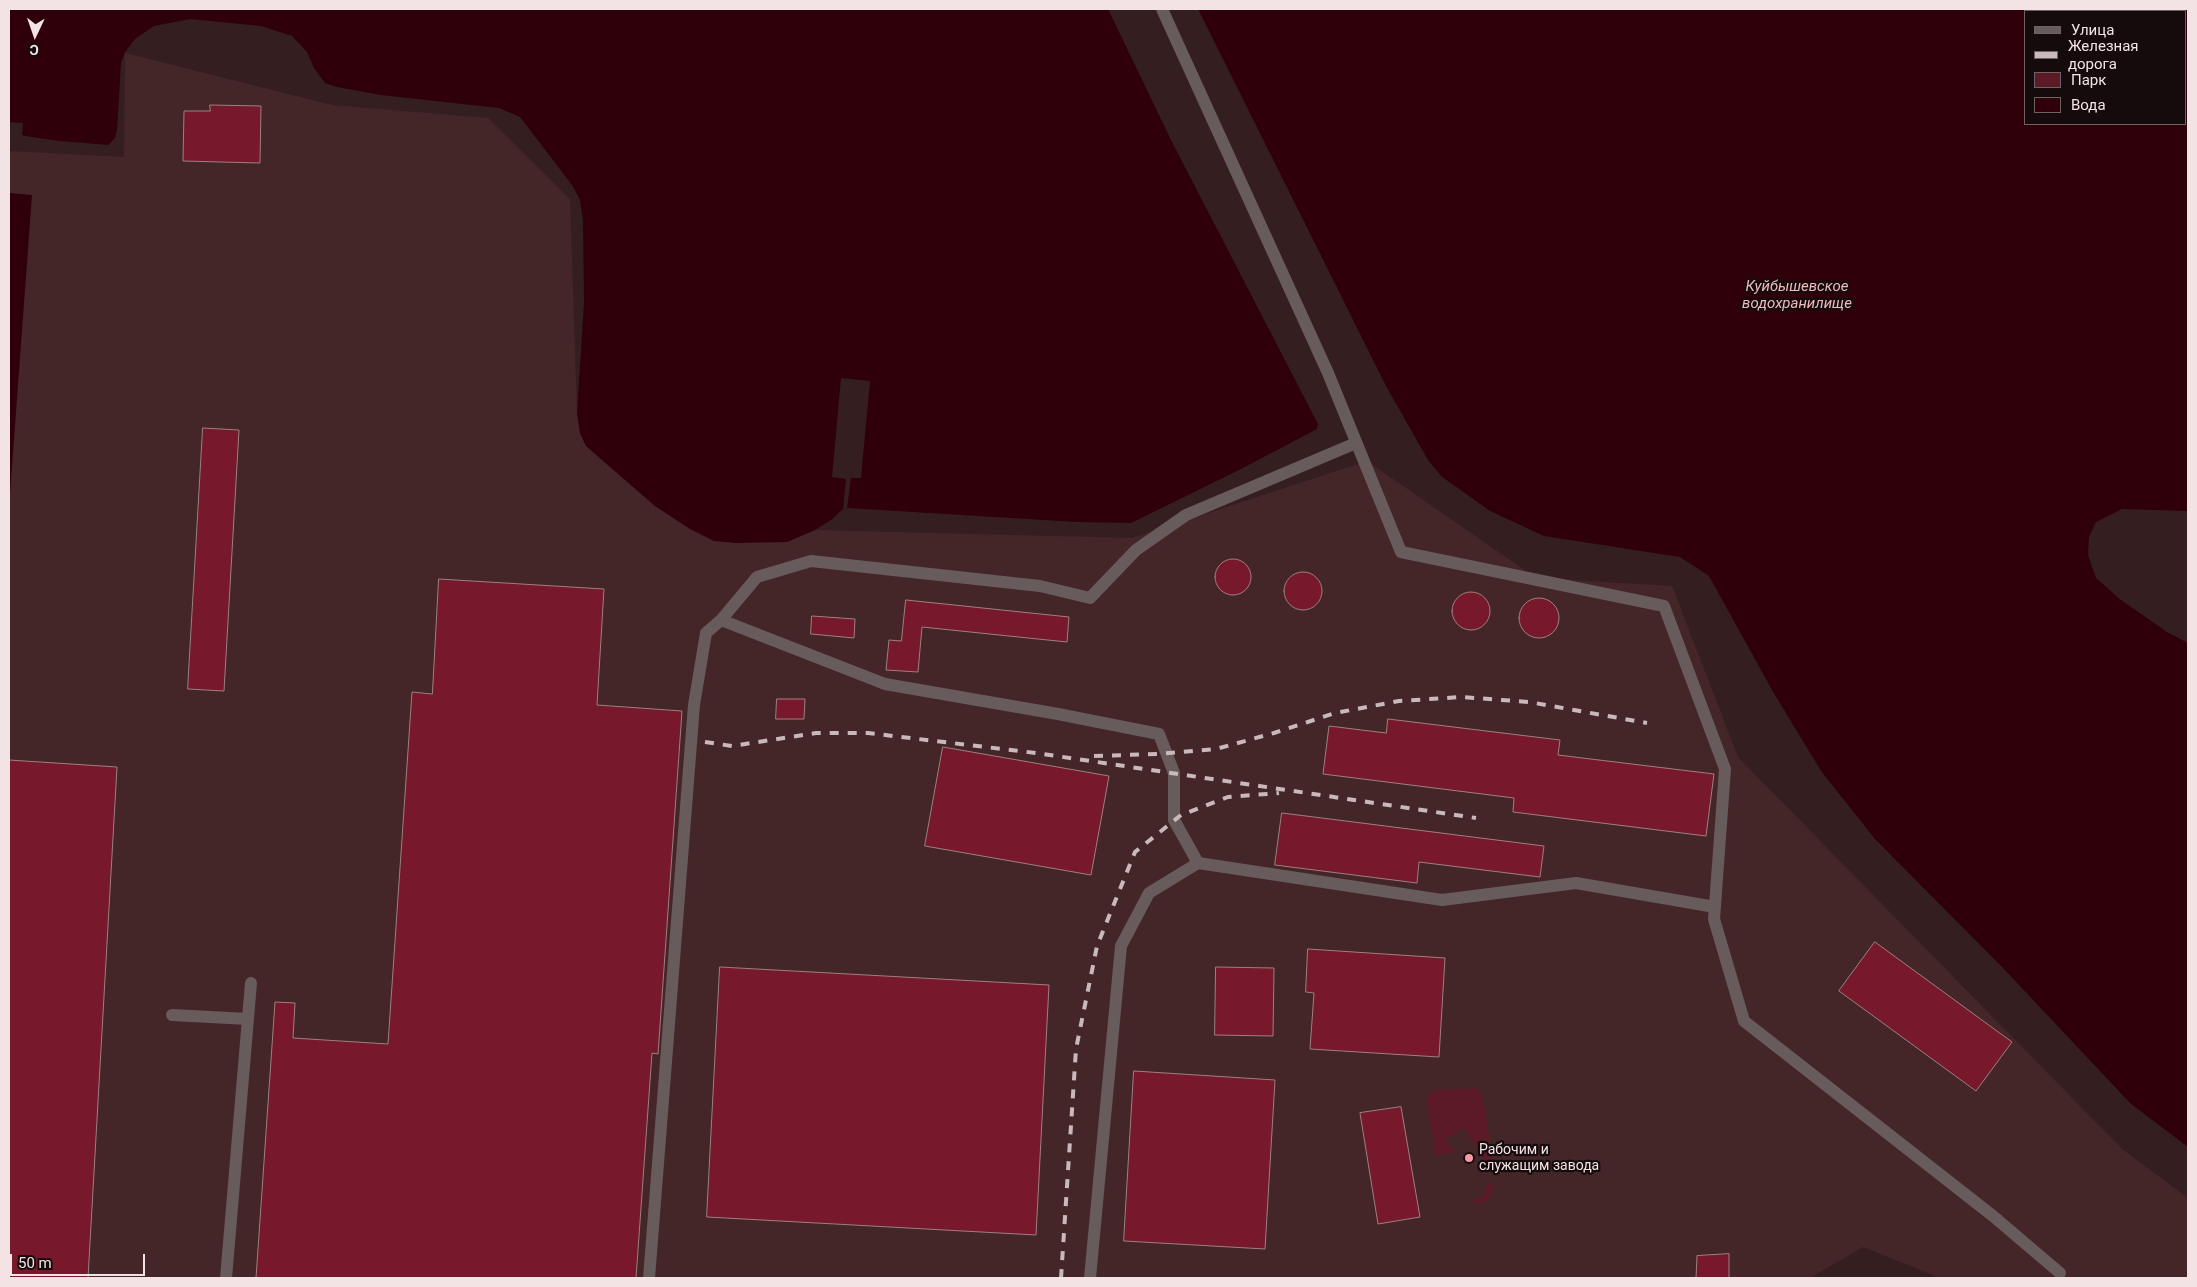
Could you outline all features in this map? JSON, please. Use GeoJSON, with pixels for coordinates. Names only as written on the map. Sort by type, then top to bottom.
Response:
{"type":"FeatureCollection","features":[{"type":"Feature","properties":{"kind":"lane"},"geometry":{"type":"LineString","coordinates":[[1162,9],[1328,373],[1400,552],[1664,606],[1725,769],[1714,919],[1744,1021],[1993,1216],[2060,1273]]}},
{"type":"Feature","properties":{"kind":"lane"},"geometry":{"type":"LineString","coordinates":[[649,1278],[694,705],[706,633],[721,620],[757,576],[811,561],[1040,586],[1090,598],[1136,550],[1186,515],[1356,443]]}},
{"type":"Feature","properties":{"kind":"lane"},"geometry":{"type":"LineString","coordinates":[[721,620],[885,684],[1058,714],[1159,734],[1174,773],[1174,820],[1198,863]]}},
{"type":"Feature","properties":{"kind":"lane"},"geometry":{"type":"LineString","coordinates":[[1090,1278],[1121,946],[1149,893],[1198,863],[1442,900],[1576,883],[1715,907]]}},
{"type":"Feature","properties":{"kind":"lane"},"geometry":{"type":"LineString","coordinates":[[226,1278],[251,983]]}},
{"type":"Feature","properties":{"kind":"lane"},"geometry":{"type":"LineString","coordinates":[[172,1015],[248,1019]]}},
{"type":"Feature","properties":{"kind":"shaded area"},"geometry":{"type":"Polygon","coordinates":[[[125,53],[332,105],[488,118],[570,199],[577,413],[580,433],[586,446],[655,506],[787,542],[815,530],[1132,538],[1367,461],[1536,578],[1672,586],[1738,757],[2122,1149],[2188,1198],[2188,1278],[1940,1278],[1863,1247],[1810,1278],[9,1278],[9,151],[124,157],[125,53]]]}},
{"type":"Feature","properties":{"kind":"green space"},"geometry":{"type":"Polygon","coordinates":[[[1477,1088],[1483,1098],[1495,1176],[1464,1128],[1446,1139],[1455,1152],[1435,1155],[1427,1098],[1434,1090],[1477,1088]]]}},
{"type":"Feature","properties":{"kind":"green space"},"geometry":{"type":"Polygon","coordinates":[[[1494,1183],[1489,1198],[1474,1205],[1474,1200],[1484,1196],[1487,1184],[1494,1183]]]}},
{"type":"Feature","properties":{"kind":"water"},"geometry":{"type":"Polygon","coordinates":[[[9,9],[1108,9],[1172,142],[1318,424],[1317,429],[1131,523],[1076,522],[848,508],[843,509],[831,520],[815,530],[787,542],[736,543],[714,541],[690,529],[655,506],[586,446],[580,433],[577,413],[584,303],[583,221],[580,200],[572,185],[520,117],[499,108],[381,95],[337,87],[325,83],[314,68],[307,52],[292,36],[261,26],[190,19],[154,26],[135,39],[125,52],[121,63],[117,129],[115,138],[108,145],[25,136],[22,135],[23,123],[9,122],[9,9]]]}},
{"type":"Feature","properties":{"kind":"water","name":"Куйбышевское водохранилище"},"geometry":{"type":"Polygon","coordinates":[[[1198,9],[2188,9],[2188,511],[2122,509],[2096,522],[2089,537],[2088,555],[2096,578],[2121,600],[2167,632],[2188,643],[2188,1147],[2131,1104],[2003,968],[1875,839],[1821,771],[1772,690],[1709,576],[1680,557],[1544,536],[1490,511],[1441,476],[1428,460],[1386,386],[1198,9]]]}},
{"type":"Feature","properties":{"kind":"water"},"geometry":{"type":"Polygon","coordinates":[[[9,193],[32,195],[9,507],[9,193]]]}},
{"type":"Feature","properties":{"kind":"pier"},"geometry":{"type":"Polygon","coordinates":[[[841,378],[870,381],[861,478],[851,478],[847,508],[843,509],[846,479],[832,477],[841,378]]]}},
{"type":"Feature","properties":{"kind":"building"},"geometry":{"type":"Polygon","coordinates":[[[210,105],[261,106],[260,163],[183,161],[184,111],[210,111],[210,105]]]}},
{"type":"Feature","properties":{"kind":"building"},"geometry":{"type":"Polygon","coordinates":[[[203,428],[239,430],[224,691],[188,689],[203,428]]]}},
{"type":"Feature","properties":{"kind":"building"},"geometry":{"type":"Polygon","coordinates":[[[1233,559],[1240,560],[1246,564],[1250,570],[1250,584],[1246,590],[1240,594],[1233,595],[1226,594],[1220,590],[1216,584],[1215,577],[1216,570],[1220,564],[1226,560],[1233,559]]]}},
{"type":"Feature","properties":{"kind":"building"},"geometry":{"type":"Polygon","coordinates":[[[1303,572],[1317,577],[1322,591],[1317,605],[1303,610],[1289,605],[1284,591],[1289,577],[1303,572]]]}},
{"type":"Feature","properties":{"kind":"building"},"geometry":{"type":"Polygon","coordinates":[[[439,579],[604,589],[597,705],[682,711],[658,1054],[652,1053],[636,1278],[256,1278],[275,1002],[295,1003],[293,1038],[388,1044],[412,692],[432,694],[439,579]]]}},
{"type":"Feature","properties":{"kind":"building"},"geometry":{"type":"Polygon","coordinates":[[[1471,592],[1485,597],[1490,611],[1485,625],[1471,630],[1457,625],[1452,611],[1457,597],[1471,592]]]}},
{"type":"Feature","properties":{"kind":"building"},"geometry":{"type":"Polygon","coordinates":[[[1543,598],[1550,601],[1556,607],[1559,618],[1558,626],[1550,635],[1543,638],[1535,638],[1528,635],[1520,626],[1519,614],[1522,607],[1531,599],[1543,598]]]}},
{"type":"Feature","properties":{"kind":"building"},"geometry":{"type":"Polygon","coordinates":[[[906,600],[1069,617],[1067,642],[922,627],[918,672],[886,670],[889,640],[901,641],[906,600]]]}},
{"type":"Feature","properties":{"kind":"building"},"geometry":{"type":"Polygon","coordinates":[[[812,616],[855,619],[854,638],[811,634],[812,616]]]}},
{"type":"Feature","properties":{"kind":"building"},"geometry":{"type":"Polygon","coordinates":[[[777,699],[805,699],[804,719],[776,719],[777,699]]]}},
{"type":"Feature","properties":{"kind":"building"},"geometry":{"type":"Polygon","coordinates":[[[1388,719],[1560,740],[1558,755],[1714,774],[1706,836],[1513,812],[1514,798],[1323,774],[1329,726],[1386,733],[1388,719]]]}},
{"type":"Feature","properties":{"kind":"building"},"geometry":{"type":"Polygon","coordinates":[[[943,747],[1109,776],[1091,875],[925,846],[943,747]]]}},
{"type":"Feature","properties":{"kind":"building"},"geometry":{"type":"Polygon","coordinates":[[[9,760],[117,767],[88,1278],[9,1278],[9,760]]]}},
{"type":"Feature","properties":{"kind":"building"},"geometry":{"type":"Polygon","coordinates":[[[1282,813],[1544,846],[1540,877],[1419,862],[1417,883],[1275,865],[1282,813]]]}},
{"type":"Feature","properties":{"kind":"building"},"geometry":{"type":"Polygon","coordinates":[[[1875,942],[2012,1042],[1976,1091],[1839,991],[1875,942]]]}},
{"type":"Feature","properties":{"kind":"building"},"geometry":{"type":"Polygon","coordinates":[[[1308,949],[1445,958],[1439,1057],[1310,1049],[1314,993],[1306,992],[1308,949]]]}},
{"type":"Feature","properties":{"kind":"building"},"geometry":{"type":"Polygon","coordinates":[[[720,967],[1049,985],[1036,1235],[707,1217],[720,967]]]}},
{"type":"Feature","properties":{"kind":"building"},"geometry":{"type":"Polygon","coordinates":[[[1216,967],[1274,968],[1273,1036],[1215,1035],[1216,967]]]}},
{"type":"Feature","properties":{"kind":"building"},"geometry":{"type":"Polygon","coordinates":[[[1134,1071],[1275,1080],[1265,1249],[1124,1241],[1134,1071]]]}},
{"type":"Feature","properties":{"kind":"building"},"geometry":{"type":"Polygon","coordinates":[[[1401,1107],[1420,1217],[1378,1224],[1360,1113],[1401,1107]]]}},
{"type":"Feature","properties":{"kind":"building"},"geometry":{"type":"Polygon","coordinates":[[[1729,1254],[1729,1278],[1696,1278],[1697,1256],[1729,1254]]]}},
{"type":"Feature","properties":{"kind":"railway"},"geometry":{"type":"LineString","coordinates":[[1094,756],[1157,754],[1216,749],[1335,713],[1399,701],[1462,697],[1529,702],[1647,723]]}},
{"type":"Feature","properties":{"kind":"railway"},"geometry":{"type":"LineString","coordinates":[[705,742],[732,746],[816,733],[868,733],[1036,753],[1476,818]]}},
{"type":"Feature","properties":{"kind":"railway"},"geometry":{"type":"LineString","coordinates":[[1061,1278],[1076,1049],[1097,946],[1135,852],[1181,815],[1228,797],[1279,793]]}},
{"type":"Feature","properties":{"kind":"place","name":"Рабочим и служащим завода"},"geometry":{"type":"Point","coordinates":[1469,1158]}}]}
